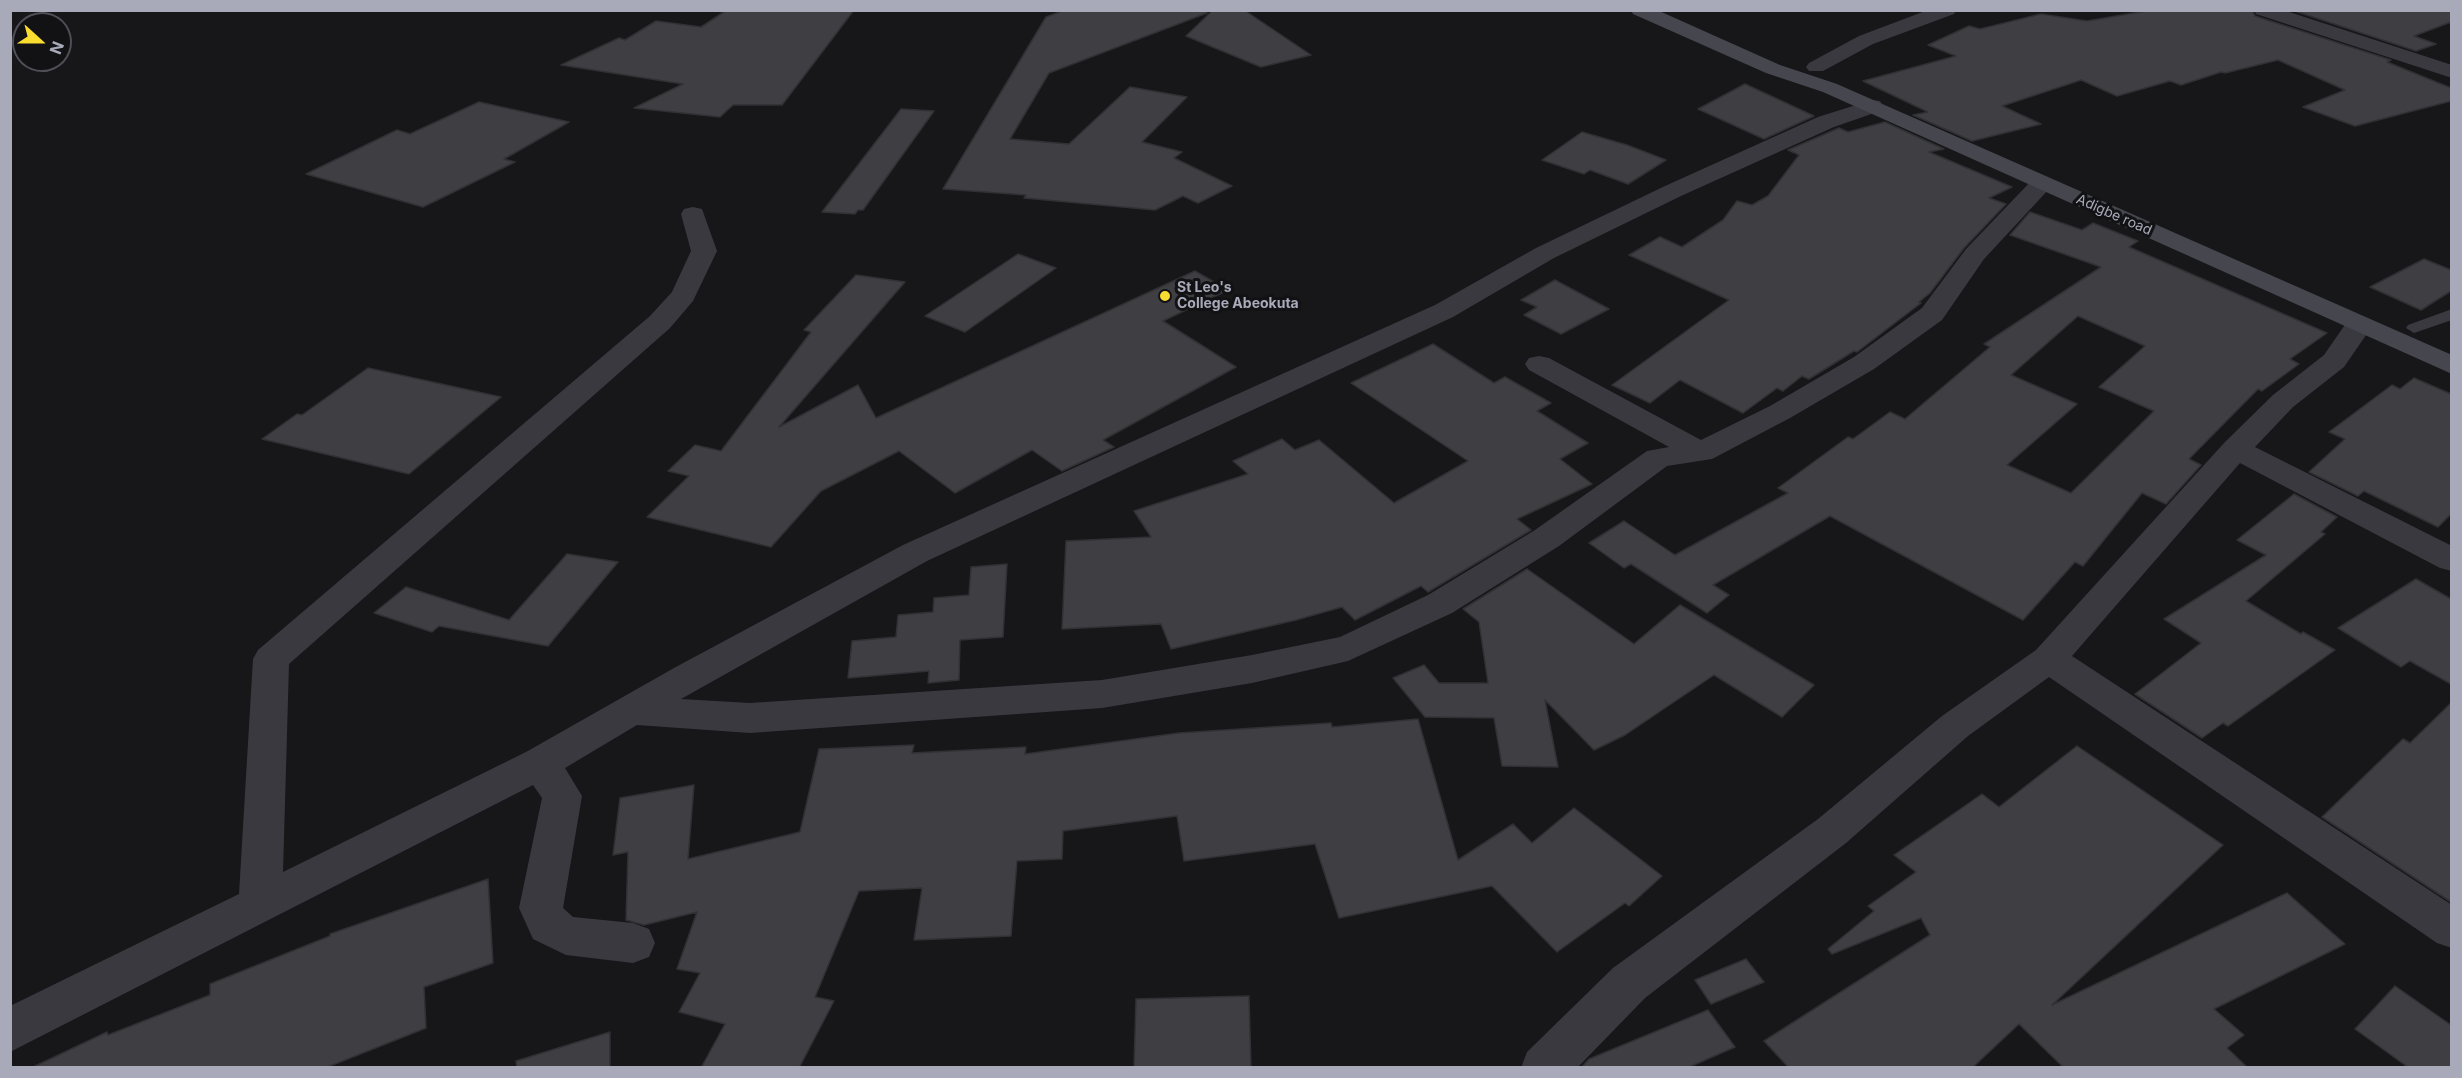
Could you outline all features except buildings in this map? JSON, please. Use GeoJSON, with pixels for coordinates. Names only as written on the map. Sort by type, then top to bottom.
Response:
{"type":"FeatureCollection","features":[{"type":"Feature","properties":{"kind":"main road","name":"Adigbe road"},"geometry":{"type":"LineString","coordinates":[[1640,10],[1773,69],[1830,88],[1872,106],[2451,366]]}},
{"type":"Feature","properties":{"kind":"main road"},"geometry":{"type":"LineString","coordinates":[[1686,10],[2069,180],[2451,345]]}},
{"type":"Feature","properties":{"kind":"street"},"geometry":{"type":"LineString","coordinates":[[1816,67],[1866,40],[1947,10]]}},
{"type":"Feature","properties":{"kind":"street"},"geometry":{"type":"LineString","coordinates":[[2263,10],[2451,72]]}},
{"type":"Feature","properties":{"kind":"street"},"geometry":{"type":"LineString","coordinates":[[2409,58],[2441,49]]}},
{"type":"Feature","properties":{"kind":"street"},"geometry":{"type":"LineString","coordinates":[[10,1030],[540,763],[708,666],[915,553],[1444,311],[1545,253],[1673,191],[1826,122],[1872,106]]}},
{"type":"Feature","properties":{"kind":"street"},"geometry":{"type":"LineString","coordinates":[[634,710],[750,718],[1102,694],[1252,669],[1348,648],[1440,604],[1547,538],[1658,458],[1701,452],[1780,412],[1864,363],[1932,314],[1975,254],[2042,183]]}},
{"type":"Feature","properties":{"kind":"street"},"geometry":{"type":"LineString","coordinates":[[260,905],[271,659],[660,322],[684,295],[704,251],[693,214]]}},
{"type":"Feature","properties":{"kind":"street"},"geometry":{"type":"LineString","coordinates":[[1544,1068],[1629,983],[1832,831],[1955,726],[2049,659],[2236,449],[2283,401],[2334,361],[2360,325]]}},
{"type":"Feature","properties":{"kind":"street"},"geometry":{"type":"LineString","coordinates":[[1539,364],[1701,452]]}},
{"type":"Feature","properties":{"kind":"street"},"geometry":{"type":"LineString","coordinates":[[2236,449],[2451,560]]}},
{"type":"Feature","properties":{"kind":"street"},"geometry":{"type":"LineString","coordinates":[[2049,659],[2451,929]]}},
{"type":"Feature","properties":{"kind":"street"},"geometry":{"type":"LineString","coordinates":[[540,763],[562,796],[541,908],[548,925],[566,936],[633,943]]}},
{"type":"Feature","properties":{"kind":"lane"},"geometry":{"type":"LineString","coordinates":[[2414,328],[2451,314]]}},
{"type":"Feature","properties":{"kind":"place","name":"St Leo's College Abeokuta"},"geometry":{"type":"Point","coordinates":[1165,296]}}]}
